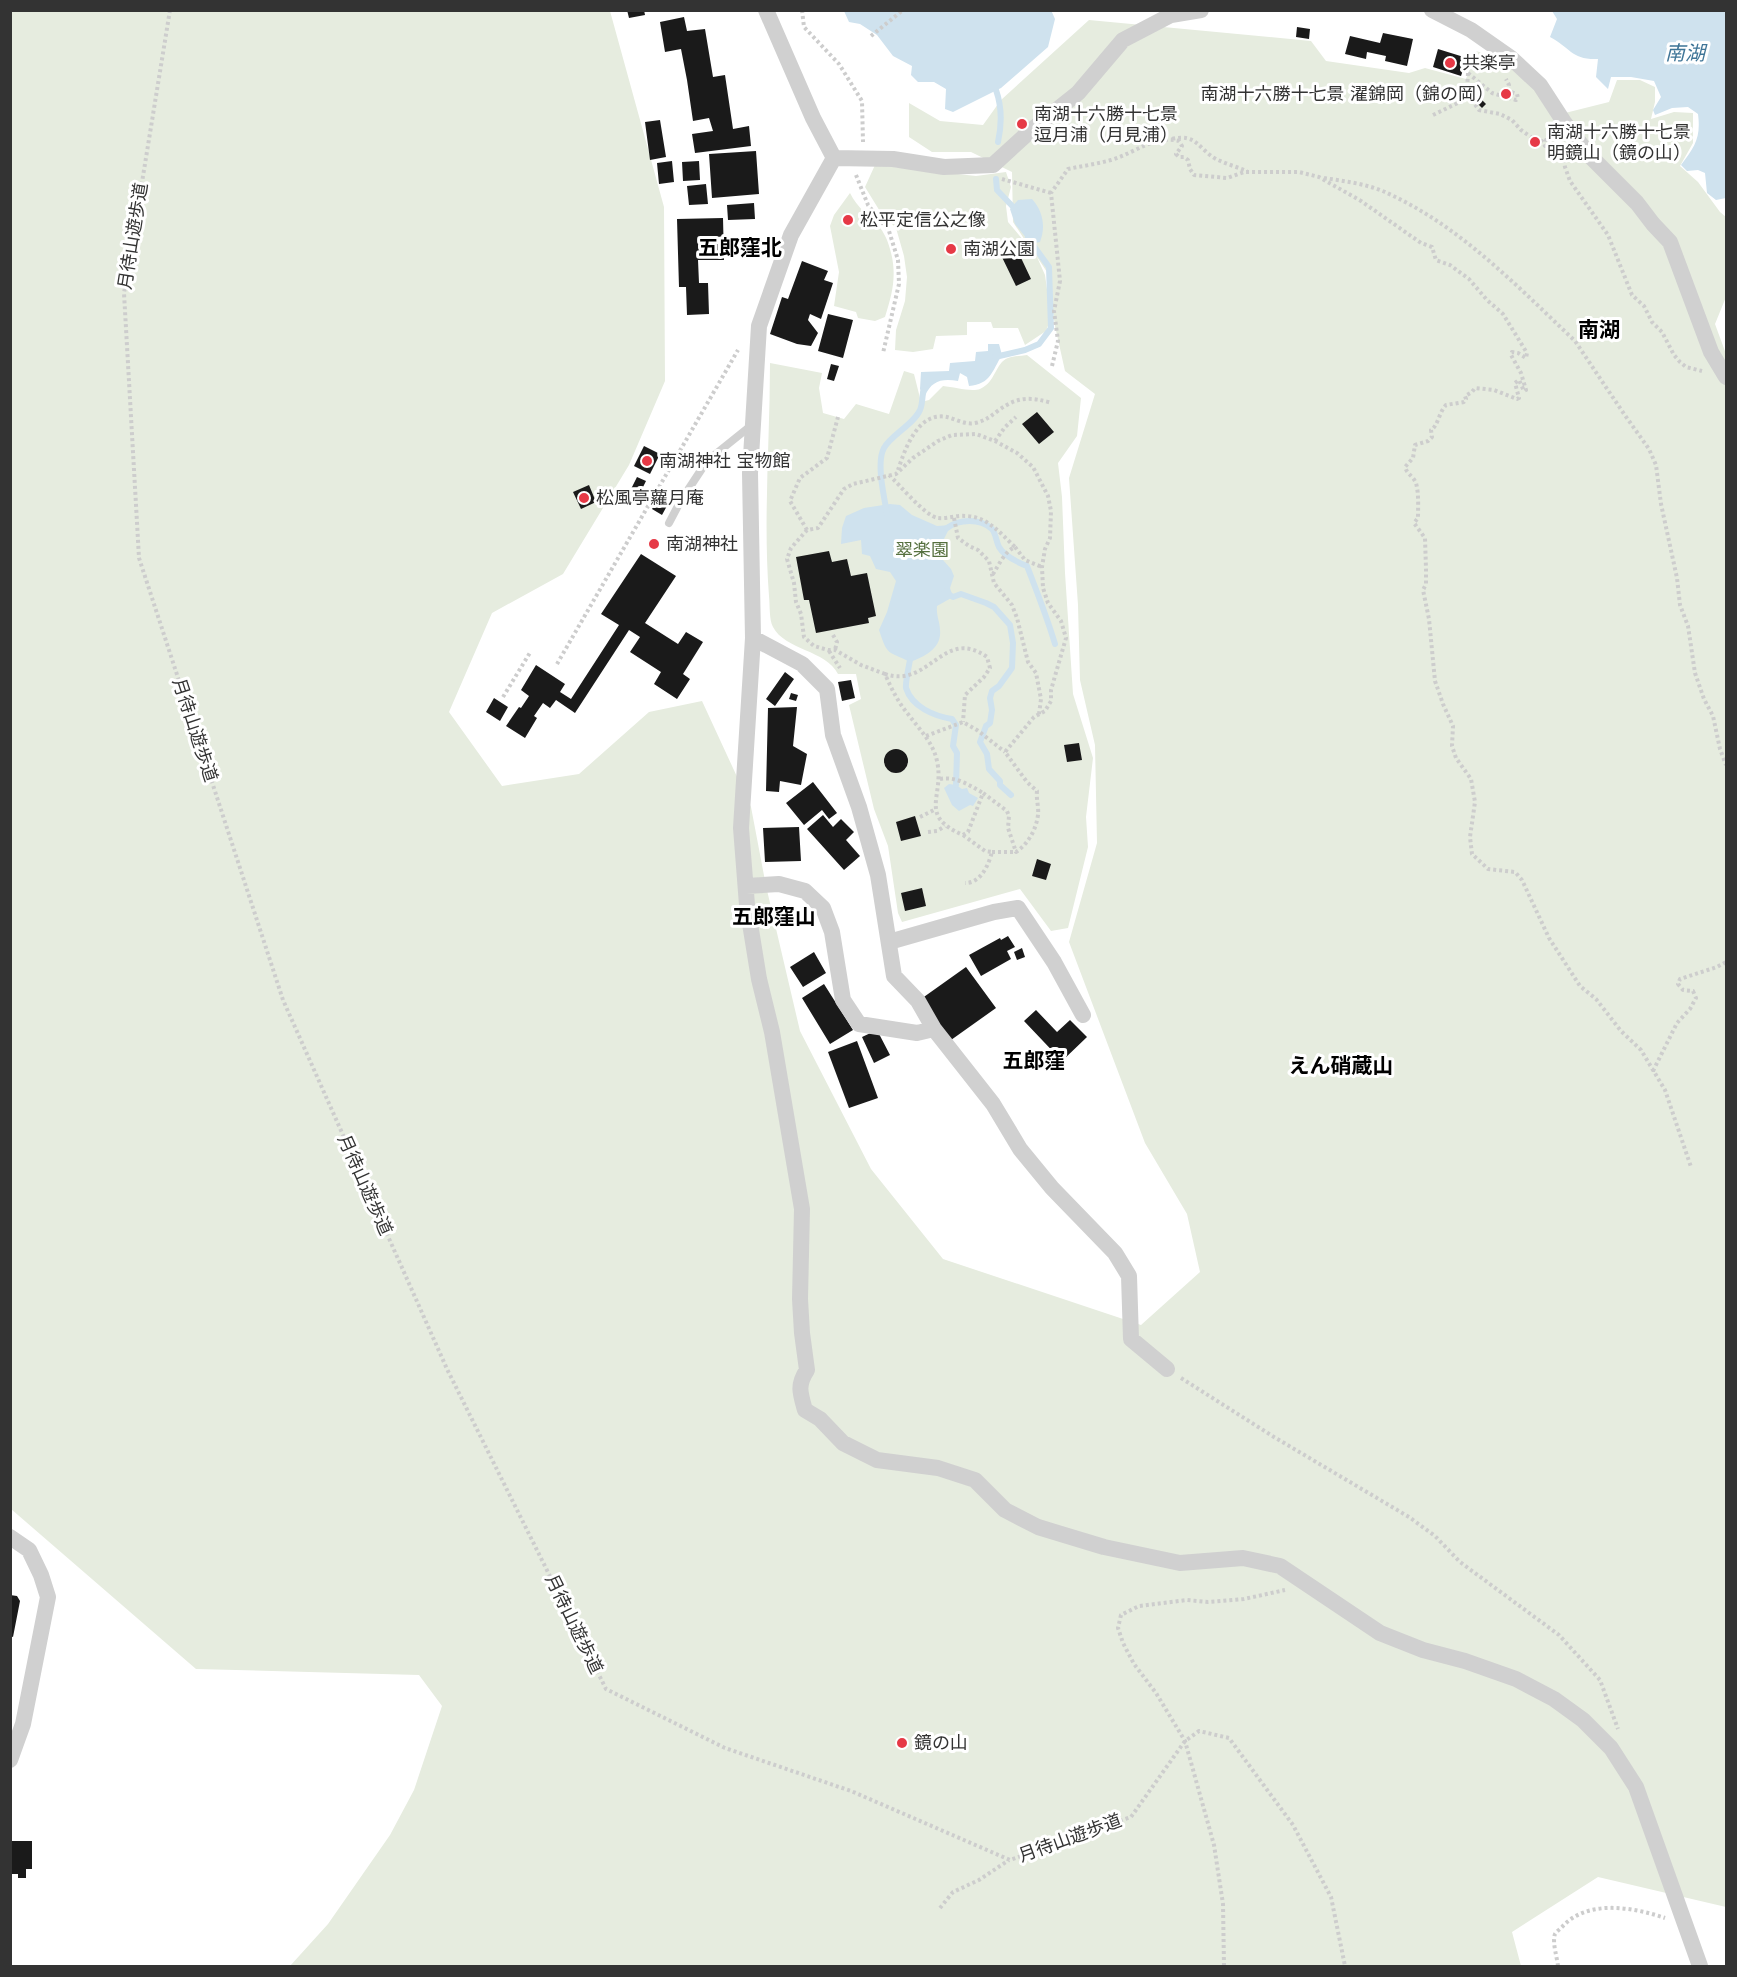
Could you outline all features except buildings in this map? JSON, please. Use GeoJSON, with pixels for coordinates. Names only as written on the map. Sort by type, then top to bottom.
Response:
{"type":"FeatureCollection","features":[{"type":"Feature","properties":{"kind":"street"},"geometry":{"type":"LineString","coordinates":[[766,10],[813,118],[849,158],[893,159],[944,167],[993,165],[1029,132],[1078,93],[1123,40],[1171,15],[1201,10]]}},
{"type":"Feature","properties":{"kind":"street"},"geometry":{"type":"LineString","coordinates":[[1432,10],[1471,30],[1511,58],[1540,85],[1590,156],[1637,203],[1670,242],[1711,352],[1724,373]]}},
{"type":"Feature","properties":{"kind":"street"},"geometry":{"type":"LineString","coordinates":[[849,158],[791,236],[759,326],[750,473],[753,638],[741,828],[746,886],[759,979],[772,1032],[802,1209],[800,1299],[807,1370],[800,1380],[800,1394],[805,1410],[820,1419],[843,1443],[877,1460],[938,1468],[975,1480],[1005,1510],[1038,1527],[1104,1547],[1180,1563],[1243,1558],[1280,1566],[1380,1633],[1423,1650],[1516,1678],[1554,1699],[1583,1720],[1611,1748],[1636,1787],[1700,1966]]}},
{"type":"Feature","properties":{"kind":"street"},"geometry":{"type":"LineString","coordinates":[[753,638],[801,664],[827,689],[833,735],[859,807],[878,875],[894,976],[918,1000],[934,1029],[993,1104],[1020,1149],[1052,1188],[1115,1253],[1129,1276],[1131,1339],[1167,1369]]}},
{"type":"Feature","properties":{"kind":"street"},"geometry":{"type":"LineString","coordinates":[[746,886],[779,884],[805,891],[823,908],[832,932],[843,1000],[859,1024],[917,1033],[934,1029]]}},
{"type":"Feature","properties":{"kind":"street"},"geometry":{"type":"LineString","coordinates":[[889,942],[994,912],[1018,908],[1054,962],[1083,1015]]}},
{"type":"Feature","properties":{"kind":"street"},"geometry":{"type":"LineString","coordinates":[[10,1538],[29,1550],[48,1596],[23,1724],[10,1760]]}},
{"type":"Feature","properties":{"kind":"lane"},"geometry":{"type":"LineString","coordinates":[[669,523],[707,461],[753,423]]}},
{"type":"Feature","properties":{"kind":"path","name":"月待山遊歩道"},"geometry":{"type":"LineString","coordinates":[[170,10],[124,293],[140,558],[283,1000],[442,1358],[606,1689],[725,1748],[851,1791],[1010,1860],[1131,1816],[1185,1742]]}},
{"type":"Feature","properties":{"kind":"path"},"geometry":{"type":"LineString","coordinates":[[802,10],[804,27],[839,64],[862,101],[849,158],[868,205],[889,231],[898,260],[899,284],[883,353]]}},
{"type":"Feature","properties":{"kind":"path"},"geometry":{"type":"LineString","coordinates":[[871,36],[903,10]]}},
{"type":"Feature","properties":{"kind":"path"},"geometry":{"type":"LineString","coordinates":[[1509,85],[1508,91],[1517,94],[1516,100],[1492,93],[1468,73],[1467,90],[1473,96],[1471,99],[1479,110],[1500,114],[1512,120],[1529,136],[1539,142],[1542,141],[1545,146],[1546,140],[1552,140],[1550,144],[1558,146],[1562,152],[1570,181],[1608,235],[1632,295],[1644,306],[1674,355],[1686,367],[1724,373]]}},
{"type":"Feature","properties":{"kind":"path"},"geometry":{"type":"LineString","coordinates":[[1433,115],[1468,98],[1471,99]]}},
{"type":"Feature","properties":{"kind":"path"},"geometry":{"type":"LineString","coordinates":[[1052,366],[1058,341],[1054,311],[1060,280],[1051,193],[1068,169],[1112,160],[1157,140],[1183,136],[1196,141],[1216,159],[1250,172]]}},
{"type":"Feature","properties":{"kind":"path"},"geometry":{"type":"LineString","coordinates":[[1172,139],[1179,141],[1182,147],[1176,154],[1188,160],[1194,175],[1227,178],[1244,172],[1299,172],[1385,192],[1437,220],[1471,245],[1575,340],[1649,449],[1656,465],[1661,504],[1677,578],[1680,605],[1688,626],[1695,673],[1713,716],[1726,765]]}},
{"type":"Feature","properties":{"kind":"path"},"geometry":{"type":"LineString","coordinates":[[993,165],[999,178],[1051,193]]}},
{"type":"Feature","properties":{"kind":"path"},"geometry":{"type":"LineString","coordinates":[[1319,177],[1361,201],[1421,243],[1432,247],[1436,260],[1450,265],[1469,279],[1503,314],[1517,338],[1526,348],[1526,358],[1516,352],[1512,352],[1511,355],[1521,373],[1526,390],[1522,388],[1519,380],[1515,382],[1519,398],[1516,399],[1494,390],[1475,388],[1465,396],[1464,402],[1446,405],[1441,410],[1435,428],[1431,430],[1432,437],[1428,441],[1414,445],[1413,458],[1406,467],[1417,489],[1418,518],[1414,523],[1425,538],[1426,584],[1423,590],[1435,681],[1453,726],[1452,746],[1456,758],[1471,779],[1475,802],[1470,837],[1472,854],[1488,869],[1515,872],[1522,880],[1549,938],[1580,987],[1596,999],[1621,1031],[1641,1050],[1665,1090],[1691,1167]]}},
{"type":"Feature","properties":{"kind":"path"},"geometry":{"type":"LineString","coordinates":[[556,664],[741,346],[746,349],[759,326]]}},
{"type":"Feature","properties":{"kind":"path"},"geometry":{"type":"LineString","coordinates":[[896,474],[905,447],[916,431],[932,417],[946,417],[973,424],[988,418],[1017,400],[1033,397],[1052,403]]}},
{"type":"Feature","properties":{"kind":"path"},"geometry":{"type":"LineString","coordinates":[[807,530],[790,501],[800,478],[827,458],[838,417]]}},
{"type":"Feature","properties":{"kind":"path"},"geometry":{"type":"LineString","coordinates":[[995,441],[1016,417]]}},
{"type":"Feature","properties":{"kind":"path"},"geometry":{"type":"LineString","coordinates":[[962,722],[965,695],[990,668],[987,657],[976,649],[956,648],[912,675],[897,678],[861,664],[835,650],[814,646],[804,637],[801,614],[796,602],[794,583],[787,559],[791,548],[807,530],[818,528],[844,489],[853,484],[896,474],[913,458],[938,441],[952,435],[976,434],[1017,453],[1033,467],[1048,496],[1051,511],[1050,538],[1045,549],[1042,567],[1043,588],[1048,603],[1061,621],[1066,638],[1051,690],[1051,701],[1045,711],[1034,717],[1005,752]]}},
{"type":"Feature","properties":{"kind":"path"},"geometry":{"type":"LineString","coordinates":[[889,475],[916,503],[937,518],[954,518],[963,515],[989,522],[1025,560],[1042,567]]}},
{"type":"Feature","properties":{"kind":"path"},"geometry":{"type":"LineString","coordinates":[[954,518],[958,538],[978,550],[989,561],[994,583],[1012,605],[1024,641],[1028,662],[1036,673],[1041,699],[1039,715]]}},
{"type":"Feature","properties":{"kind":"path"},"geometry":{"type":"LineString","coordinates":[[993,575],[1003,557],[1013,547]]}},
{"type":"Feature","properties":{"kind":"path"},"geometry":{"type":"LineString","coordinates":[[833,635],[837,642],[835,650]]}},
{"type":"Feature","properties":{"kind":"path"},"geometry":{"type":"LineString","coordinates":[[828,650],[840,668]]}},
{"type":"Feature","properties":{"kind":"path"},"geometry":{"type":"LineString","coordinates":[[503,697],[531,651]]}},
{"type":"Feature","properties":{"kind":"path"},"geometry":{"type":"LineString","coordinates":[[885,674],[892,692],[926,736],[937,759],[940,779],[934,810],[945,826],[986,851],[1016,852],[1027,844],[1038,813],[1036,791],[1005,752],[977,730],[962,722],[926,736]]}},
{"type":"Feature","properties":{"kind":"path"},"geometry":{"type":"LineString","coordinates":[[940,779],[960,780],[984,793],[1007,811],[1010,816],[1008,828],[1016,852]]}},
{"type":"Feature","properties":{"kind":"path"},"geometry":{"type":"LineString","coordinates":[[963,835],[968,832],[984,793]]}},
{"type":"Feature","properties":{"kind":"path"},"geometry":{"type":"LineString","coordinates":[[920,817],[934,810]]}},
{"type":"Feature","properties":{"kind":"path"},"geometry":{"type":"LineString","coordinates":[[928,832],[937,831],[945,826]]}},
{"type":"Feature","properties":{"kind":"path"},"geometry":{"type":"LineString","coordinates":[[965,883],[971,883],[986,870],[992,852]]}},
{"type":"Feature","properties":{"kind":"path"},"geometry":{"type":"LineString","coordinates":[[1653,1071],[1677,1023],[1690,1009],[1696,998],[1693,991],[1683,990],[1678,984],[1680,979],[1726,962]]}},
{"type":"Feature","properties":{"kind":"path"},"geometry":{"type":"LineString","coordinates":[[1167,1369],[1274,1437],[1409,1517],[1435,1536],[1460,1562],[1559,1635],[1600,1680],[1620,1733]]}},
{"type":"Feature","properties":{"kind":"path"},"geometry":{"type":"LineString","coordinates":[[1224,1966],[1223,1904],[1214,1845],[1185,1742],[1156,1693],[1134,1664],[1118,1628],[1121,1615],[1139,1606],[1187,1600],[1208,1602],[1244,1599],[1308,1585]]}},
{"type":"Feature","properties":{"kind":"path"},"geometry":{"type":"LineString","coordinates":[[1185,1742],[1199,1731],[1229,1738],[1293,1824],[1331,1897],[1346,1966]]}},
{"type":"Feature","properties":{"kind":"path"},"geometry":{"type":"LineString","coordinates":[[940,1908],[953,1892],[979,1880],[1010,1860]]}},
{"type":"Feature","properties":{"kind":"path"},"geometry":{"type":"LineString","coordinates":[[1558,1966],[1555,1934],[1566,1922],[1580,1913],[1604,1908],[1630,1910],[1650,1913],[1685,1924]]}},
{"type":"Feature","properties":{"kind":"green space"},"geometry":{"type":"Polygon","coordinates":[[[11,11],[610,11],[664,207],[665,381],[629,465],[563,574],[492,613],[449,712],[502,786],[579,774],[649,712],[702,701],[751,807],[766,886],[800,1031],[871,1169],[943,1259],[1141,1325],[1200,1272],[1187,1214],[1145,1143],[1069,942],[1097,843],[1095,745],[1080,680],[1078,605],[1069,478],[1095,394],[1065,371],[1047,272],[1037,257],[1045,275],[1051,318],[1046,331],[1025,345],[1018,328],[993,328],[991,322],[967,322],[967,335],[936,336],[933,349],[913,352],[895,350],[896,330],[905,301],[907,277],[896,228],[881,213],[865,187],[875,165],[976,176],[1006,172],[1011,187],[1006,206],[1008,222],[1030,248],[1013,222],[1012,172],[971,152],[932,152],[909,137],[909,103],[940,121],[983,125],[1001,100],[1089,20],[1311,41],[1326,61],[1409,73],[1425,68],[1466,79],[1476,51],[1505,60],[1533,85],[1553,116],[1609,102],[1617,80],[1640,80],[1655,87],[1655,102],[1651,119],[1674,112],[1693,113],[1693,143],[1680,166],[1698,182],[1726,217],[1726,297],[1715,324],[1726,354],[1726,1907],[1598,1877],[1512,1932],[1521,1966],[290,1966],[328,1924],[390,1835],[414,1790],[442,1706],[419,1675],[196,1669],[11,1509],[11,11]]]}},
{"type":"Feature","properties":{"kind":"green space"},"geometry":{"type":"Polygon","coordinates":[[[850,193],[860,208],[882,231],[893,260],[894,279],[888,307],[885,317],[875,321],[858,318],[856,312],[834,306],[839,272],[830,226],[834,215],[850,193]]]}},
{"type":"Feature","properties":{"kind":"green space","name":"翠楽園"},"geometry":{"type":"Polygon","coordinates":[[[1027,355],[1081,398],[1077,436],[1058,463],[1073,694],[1093,758],[1086,817],[1088,847],[1068,928],[1051,931],[1020,889],[902,922],[898,913],[888,846],[874,809],[849,705],[861,699],[856,674],[838,674],[824,660],[779,635],[771,620],[767,567],[770,363],[822,373],[819,388],[823,413],[844,419],[856,404],[889,414],[904,371],[914,374],[921,402],[929,400],[943,386],[967,390],[980,389],[989,382],[1004,360],[1027,355]]]}},
{"type":"Feature","properties":{"kind":"water"},"geometry":{"type":"Polygon","coordinates":[[[1051,10],[1055,19],[1048,47],[1001,88],[953,112],[945,109],[946,89],[934,82],[918,82],[911,75],[912,66],[893,56],[877,35],[860,24],[849,22],[844,11],[1051,10]]]}},
{"type":"Feature","properties":{"kind":"water","name":"南湖"},"geometry":{"type":"Polygon","coordinates":[[[1552,11],[1726,11],[1726,198],[1716,200],[1707,193],[1705,173],[1698,170],[1687,171],[1681,165],[1698,136],[1698,114],[1688,107],[1672,108],[1655,115],[1653,110],[1661,97],[1654,81],[1631,77],[1611,77],[1608,89],[1596,77],[1598,59],[1582,58],[1550,37],[1557,19],[1552,11]]]}},
{"type":"Feature","properties":{"kind":"water"},"geometry":{"type":"Polygon","coordinates":[[[1032,199],[1039,209],[1043,225],[1040,242],[1031,244],[1015,224],[1010,209],[1018,200],[1032,199]]]}},
{"type":"Feature","properties":{"kind":"water"},"geometry":{"type":"Polygon","coordinates":[[[988,344],[999,344],[1002,355],[986,380],[969,386],[967,377],[960,373],[958,381],[938,382],[930,387],[925,396],[920,389],[921,372],[949,371],[950,363],[975,361],[976,352],[988,351],[988,344]]]}},
{"type":"Feature","properties":{"kind":"water"},"geometry":{"type":"Polygon","coordinates":[[[890,504],[900,505],[912,515],[937,526],[951,525],[940,547],[943,560],[954,576],[950,588],[953,597],[937,606],[940,636],[935,647],[927,654],[910,662],[889,652],[879,630],[896,581],[890,572],[876,569],[870,556],[862,554],[861,540],[841,544],[842,528],[846,516],[864,508],[890,504]]]}},
{"type":"Feature","properties":{"kind":"water"},"geometry":{"type":"Polygon","coordinates":[[[949,784],[962,789],[967,788],[969,793],[978,798],[973,806],[970,805],[959,811],[952,805],[944,788],[949,784]]]}},
{"type":"Feature","properties":{"kind":"waterway"},"geometry":{"type":"LineString","coordinates":[[996,90],[1001,116],[998,142]]}},
{"type":"Feature","properties":{"kind":"waterway"},"geometry":{"type":"LineString","coordinates":[[996,179],[997,190],[1018,212]]}},
{"type":"Feature","properties":{"kind":"waterway"},"geometry":{"type":"LineString","coordinates":[[995,357],[1039,344],[1051,328],[1049,267],[1028,238]]}},
{"type":"Feature","properties":{"kind":"waterway"},"geometry":{"type":"LineString","coordinates":[[887,513],[881,480],[882,454],[887,443],[917,415],[921,408],[924,387]]}},
{"type":"Feature","properties":{"kind":"waterway"},"geometry":{"type":"LineString","coordinates":[[947,528],[963,521],[976,521],[987,525],[992,529],[1004,553],[1027,566],[1055,644]]}},
{"type":"Feature","properties":{"kind":"waterway"},"geometry":{"type":"LineString","coordinates":[[945,592],[953,597],[961,594],[994,607],[1010,625],[1013,643],[1012,668],[999,686],[992,691],[990,723],[986,726],[980,742],[987,754],[989,769],[1000,781],[1000,785],[1011,795]]}},
{"type":"Feature","properties":{"kind":"waterway"},"geometry":{"type":"LineString","coordinates":[[911,654],[906,685],[909,695],[924,710],[952,719],[956,725],[953,746],[957,753],[956,785]]}},
{"type":"Feature","properties":{"kind":"place","name":"共楽亭"},"geometry":{"type":"Point","coordinates":[1450,63]}},
{"type":"Feature","properties":{"kind":"place","name":"南湖十六勝十七景 濯錦岡（錦の岡）"},"geometry":{"type":"Point","coordinates":[1506,94]}},
{"type":"Feature","properties":{"kind":"place","name":"南湖十六勝十七景 逗月浦（月見浦）"},"geometry":{"type":"Point","coordinates":[1022,124]}},
{"type":"Feature","properties":{"kind":"place","name":"南湖十六勝十七景 明鏡山（鏡の山）"},"geometry":{"type":"Point","coordinates":[1535,142]}},
{"type":"Feature","properties":{"kind":"place","name":"松平定信公之像"},"geometry":{"type":"Point","coordinates":[848,220]}},
{"type":"Feature","properties":{"kind":"place","name":"南湖公園"},"geometry":{"type":"Point","coordinates":[951,249]}},
{"type":"Feature","properties":{"kind":"place","name":"南湖神社 宝物館"},"geometry":{"type":"Point","coordinates":[647,461]}},
{"type":"Feature","properties":{"kind":"place","name":"松風亭蘿月庵"},"geometry":{"type":"Point","coordinates":[584,498]}},
{"type":"Feature","properties":{"kind":"place","name":"南湖神社"},"geometry":{"type":"Point","coordinates":[654,544]}},
{"type":"Feature","properties":{"kind":"place","name":"鏡の山"},"geometry":{"type":"Point","coordinates":[902,1743]}},
{"type":"Feature","properties":{"kind":"district","name":"五郎窪北"},"geometry":{"type":"Point","coordinates":[740,248]}},
{"type":"Feature","properties":{"kind":"district","name":"南湖"},"geometry":{"type":"Point","coordinates":[1599,330]}},
{"type":"Feature","properties":{"kind":"district","name":"五郎窪山"},"geometry":{"type":"Point","coordinates":[774,917]}},
{"type":"Feature","properties":{"kind":"district","name":"五郎窪"},"geometry":{"type":"Point","coordinates":[1034,1061]}},
{"type":"Feature","properties":{"kind":"district","name":"えん硝蔵山"},"geometry":{"type":"Point","coordinates":[1341,1066]}}]}
